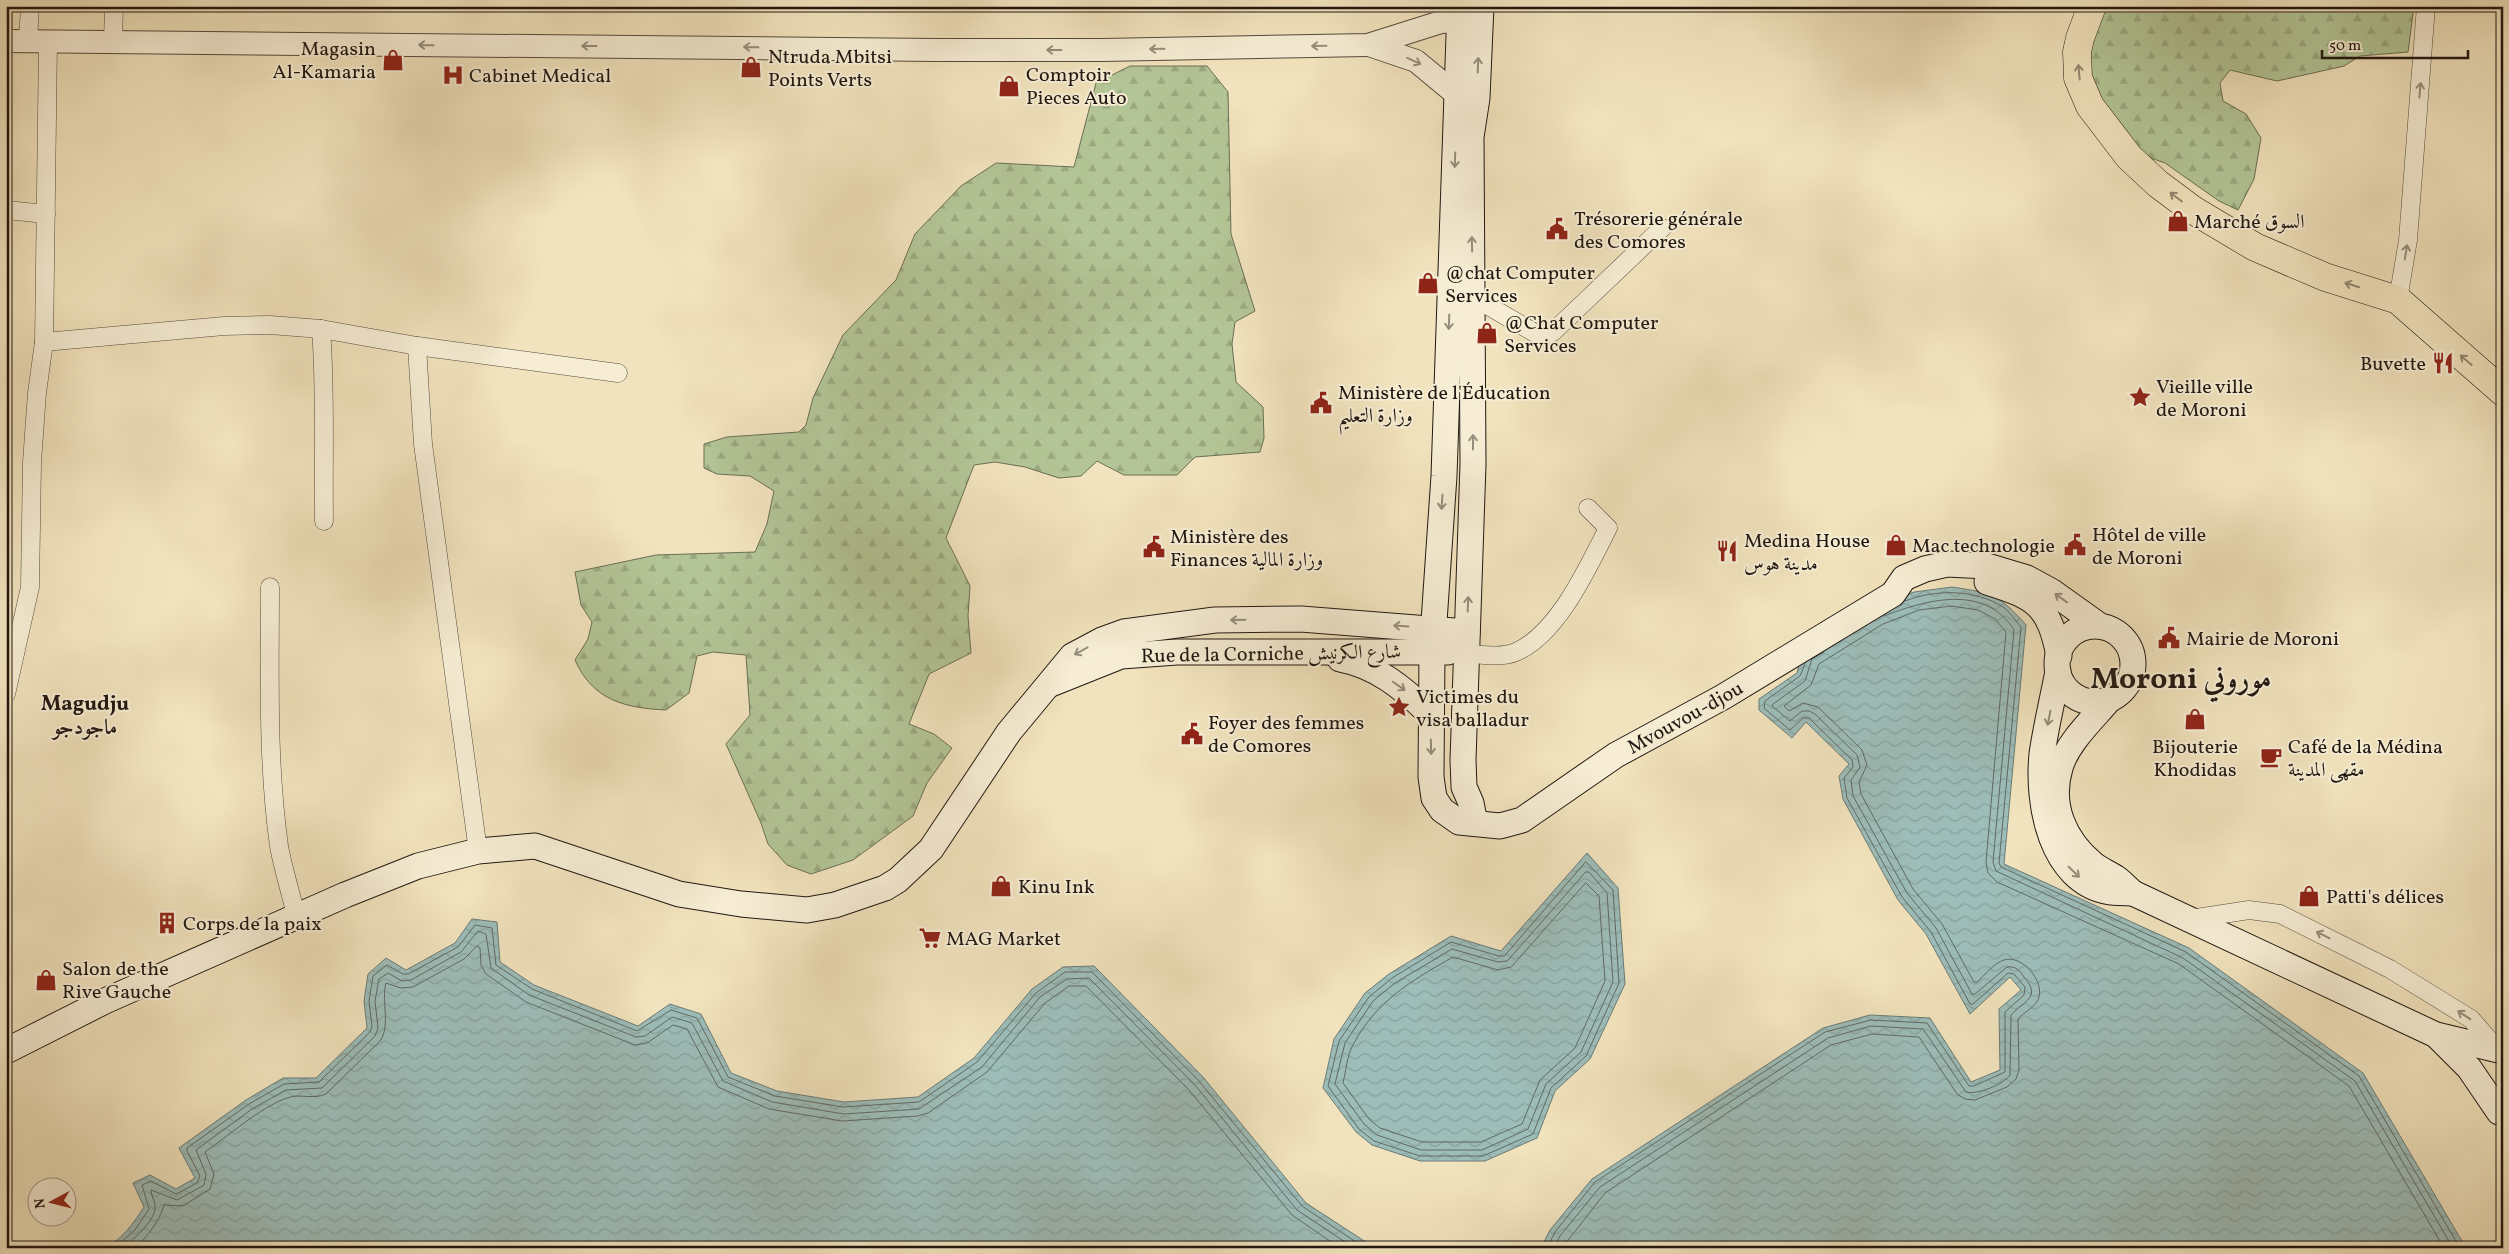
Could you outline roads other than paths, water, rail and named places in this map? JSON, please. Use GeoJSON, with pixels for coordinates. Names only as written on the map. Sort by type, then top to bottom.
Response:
{"type":"FeatureCollection","features":[{"type":"Feature","properties":{"kind":"main road"},"geometry":{"type":"LineString","coordinates":[[2092,6],[2080,38],[2078,78],[2090,106],[2129,157],[2158,184],[2193,210],[2255,247],[2325,277],[2398,300],[2503,392]]}},
{"type":"Feature","properties":{"kind":"main road"},"geometry":{"type":"LineString","coordinates":[[1470,13],[1461,296],[1473,464],[1466,642],[1464,787],[1472,803],[1475,822]]}},
{"type":"Feature","properties":{"kind":"main road","name":"Mvouvou-djou"},"geometry":{"type":"LineString","coordinates":[[1461,296],[1444,476],[1430,714],[1431,777],[1434,798],[1450,817],[1458,822],[1475,822],[1486,826],[1500,826],[1522,820],[1616,755],[1723,697],[1893,594],[1912,591],[1941,578],[1960,576],[2004,588],[2034,602],[2048,617],[2058,663]]}},
{"type":"Feature","properties":{"kind":"main road","name":"Mvouvou-djou"},"geometry":{"type":"LineString","coordinates":[[1893,594],[1904,578],[1925,569],[1947,564],[1987,566],[2027,578],[2051,591],[2100,626]]}},
{"type":"Feature","properties":{"kind":"main road","name":"Rue de la Corniche شارع الكرنيش"},"geometry":{"type":"LineString","coordinates":[[6,1051],[105,1001],[296,916],[418,866],[478,851],[535,846],[680,894],[741,904],[807,910],[835,905],[885,888],[898,880],[931,849],[1009,732],[1051,684],[1072,656],[1085,648],[1124,632],[1214,620],[1301,618],[1433,640],[1466,642]]}},
{"type":"Feature","properties":{"kind":"main road"},"geometry":{"type":"LineString","coordinates":[[2133,893],[2109,892],[2090,885],[2074,874],[2063,861],[2043,811],[2042,753],[2063,645],[2078,630],[2100,626],[2112,630],[2122,637],[2130,647],[2133,660],[2132,672],[2128,684],[2120,694],[2109,700],[2078,737],[2060,768],[2057,807],[2066,834],[2079,851],[2094,865],[2117,878],[2133,893],[2436,1036],[2500,1051]]}},
{"type":"Feature","properties":{"kind":"main road","name":"Rue de la Corniche شارع الكرنيش"},"geometry":{"type":"LineString","coordinates":[[1051,684],[1121,656],[1177,652],[1305,652],[1433,640]]}},
{"type":"Feature","properties":{"kind":"main road"},"geometry":{"type":"LineString","coordinates":[[1305,652],[1360,663],[1380,673],[1406,691],[1430,714]]}},
{"type":"Feature","properties":{"kind":"main road"},"geometry":{"type":"LineString","coordinates":[[2058,663],[2068,690],[2077,697],[2087,701],[2109,700]]}},
{"type":"Feature","properties":{"kind":"main road"},"geometry":{"type":"LineString","coordinates":[[2436,1036],[2469,1068],[2501,1117]]}},
{"type":"Feature","properties":{"kind":"main road"},"geometry":{"type":"LineString","coordinates":[[2501,1117],[2499,1097],[2503,1084]]}},
{"type":"Feature","properties":{"kind":"street"},"geometry":{"type":"LineString","coordinates":[[6,694],[30,587],[32,462],[37,393],[44,342],[46,214],[28,41],[30,6]]}},
{"type":"Feature","properties":{"kind":"street"},"geometry":{"type":"LineString","coordinates":[[113,41],[114,6]]}},
{"type":"Feature","properties":{"kind":"street"},"geometry":{"type":"LineString","coordinates":[[2398,300],[2408,240],[2426,6]]}},
{"type":"Feature","properties":{"kind":"street"},"geometry":{"type":"LineString","coordinates":[[28,41],[936,50],[1368,45],[1470,13]]}},
{"type":"Feature","properties":{"kind":"street"},"geometry":{"type":"LineString","coordinates":[[1368,45],[1416,61],[1467,96]]}},
{"type":"Feature","properties":{"kind":"street"},"geometry":{"type":"LineString","coordinates":[[6,210],[46,214]]}},
{"type":"Feature","properties":{"kind":"street"},"geometry":{"type":"LineString","coordinates":[[1461,296],[1542,337],[1553,332],[1662,228]]}},
{"type":"Feature","properties":{"kind":"street"},"geometry":{"type":"LineString","coordinates":[[44,342],[224,326],[270,325],[321,328],[417,346],[618,373]]}},
{"type":"Feature","properties":{"kind":"street"},"geometry":{"type":"LineString","coordinates":[[321,328],[325,380],[324,521]]}},
{"type":"Feature","properties":{"kind":"street"},"geometry":{"type":"LineString","coordinates":[[417,346],[422,444],[478,851]]}},
{"type":"Feature","properties":{"kind":"street"},"geometry":{"type":"LineString","coordinates":[[1466,642],[1486,655],[1515,652],[1544,632],[1575,592],[1608,528],[1588,508]]}},
{"type":"Feature","properties":{"kind":"street"},"geometry":{"type":"LineString","coordinates":[[270,587],[268,726],[280,848],[296,916]]}},
{"type":"Feature","properties":{"kind":"street"},"geometry":{"type":"LineString","coordinates":[[2190,919],[2249,910],[2280,914],[2390,969],[2471,1019],[2500,1051]]}},
{"type":"Feature","properties":{"kind":"water"},"geometry":{"type":"Polygon","coordinates":[[[1952,587],[1985,593],[1994,597],[2009,607],[2026,625],[2004,864],[2189,948],[2363,1073],[2466,1248],[1541,1248],[1550,1230],[1592,1179],[1823,1028],[1870,1015],[1930,1018],[1971,1082],[2000,1070],[1999,1009],[2021,990],[2010,977],[1970,1014],[1926,934],[1898,900],[1843,799],[1839,776],[1849,764],[1806,722],[1792,738],[1759,710],[1759,699],[1797,673],[1802,652],[1875,607],[1914,592],[1952,587]]]}},
{"type":"Feature","properties":{"kind":"water"},"geometry":{"type":"Polygon","coordinates":[[[1587,853],[1618,888],[1625,984],[1590,1059],[1555,1091],[1537,1138],[1485,1161],[1420,1161],[1372,1145],[1356,1132],[1323,1088],[1334,1039],[1365,993],[1389,974],[1451,936],[1501,951],[1587,853]]]}},
{"type":"Feature","properties":{"kind":"water"},"geometry":{"type":"Polygon","coordinates":[[[472,919],[497,922],[500,962],[534,985],[638,1026],[670,1004],[701,1014],[731,1073],[777,1091],[844,1102],[918,1097],[974,1058],[1032,989],[1063,967],[1094,966],[1203,1077],[1306,1203],[1375,1248],[101,1248],[108,1246],[120,1237],[131,1226],[144,1207],[133,1183],[150,1175],[176,1189],[195,1178],[179,1148],[246,1100],[283,1078],[316,1078],[367,1028],[364,1001],[368,974],[386,958],[406,970],[455,943],[472,919]]]}},
{"type":"Feature","properties":{"kind":"place","name":"Magasin Al-Kamaria"},"geometry":{"type":"Point","coordinates":[393,60]}},
{"type":"Feature","properties":{"kind":"place","name":"Ntruda Mbitsi Points Verts"},"geometry":{"type":"Point","coordinates":[751,67]}},
{"type":"Feature","properties":{"kind":"place","name":"Cabinet Medical"},"geometry":{"type":"Point","coordinates":[453,75]}},
{"type":"Feature","properties":{"kind":"place","name":"Comptoir Pieces Auto"},"geometry":{"type":"Point","coordinates":[1009,86]}},
{"type":"Feature","properties":{"kind":"place","name":"Marché السوق"},"geometry":{"type":"Point","coordinates":[2178,221]}},
{"type":"Feature","properties":{"kind":"place","name":"Trésorerie générale des Comores"},"geometry":{"type":"Point","coordinates":[1557,229]}},
{"type":"Feature","properties":{"kind":"place","name":"@chat Computer Services"},"geometry":{"type":"Point","coordinates":[1428,283]}},
{"type":"Feature","properties":{"kind":"place","name":"@Chat Computer Services"},"geometry":{"type":"Point","coordinates":[1487,333]}},
{"type":"Feature","properties":{"kind":"place","name":"Buvette"},"geometry":{"type":"Point","coordinates":[2443,363]}},
{"type":"Feature","properties":{"kind":"place","name":"Vieille ville de Moroni"},"geometry":{"type":"Point","coordinates":[2140,397]}},
{"type":"Feature","properties":{"kind":"place","name":"Ministère de l'Éducation وزارة التعليم"},"geometry":{"type":"Point","coordinates":[1321,403]}},
{"type":"Feature","properties":{"kind":"place","name":"Mac technologie"},"geometry":{"type":"Point","coordinates":[1896,545]}},
{"type":"Feature","properties":{"kind":"place","name":"Hôtel de ville de Moroni"},"geometry":{"type":"Point","coordinates":[2075,545]}},
{"type":"Feature","properties":{"kind":"place","name":"Ministère des Finances وزارة المالية"},"geometry":{"type":"Point","coordinates":[1154,547]}},
{"type":"Feature","properties":{"kind":"place","name":"Medina House مدينة هوس"},"geometry":{"type":"Point","coordinates":[1727,551]}},
{"type":"Feature","properties":{"kind":"place","name":"Mairie de Moroni"},"geometry":{"type":"Point","coordinates":[2169,638]}},
{"type":"Feature","properties":{"kind":"place","name":"Victimes du visa balladur"},"geometry":{"type":"Point","coordinates":[1399,707]}},
{"type":"Feature","properties":{"kind":"place","name":"Bijouterie Khodidas"},"geometry":{"type":"Point","coordinates":[2195,719]}},
{"type":"Feature","properties":{"kind":"place","name":"Foyer des femmes de Comores"},"geometry":{"type":"Point","coordinates":[1192,734]}},
{"type":"Feature","properties":{"kind":"place","name":"Café de la Médina مقهى المدينة"},"geometry":{"type":"Point","coordinates":[2271,757]}},
{"type":"Feature","properties":{"kind":"place","name":"Kinu Ink"},"geometry":{"type":"Point","coordinates":[1001,886]}},
{"type":"Feature","properties":{"kind":"place","name":"Patti's délices"},"geometry":{"type":"Point","coordinates":[2309,896]}},
{"type":"Feature","properties":{"kind":"place","name":"Corps de la paix"},"geometry":{"type":"Point","coordinates":[167,923]}},
{"type":"Feature","properties":{"kind":"place","name":"MAG Market"},"geometry":{"type":"Point","coordinates":[930,938]}},
{"type":"Feature","properties":{"kind":"place","name":"Salon de the Rive Gauche"},"geometry":{"type":"Point","coordinates":[46,980]}},
{"type":"Feature","properties":{"kind":"district","name":"Moroni موروني"},"geometry":{"type":"Point","coordinates":[2181,678]}},
{"type":"Feature","properties":{"kind":"district","name":"Magudju ماجودجو"},"geometry":{"type":"Point","coordinates":[85,715]}}]}
